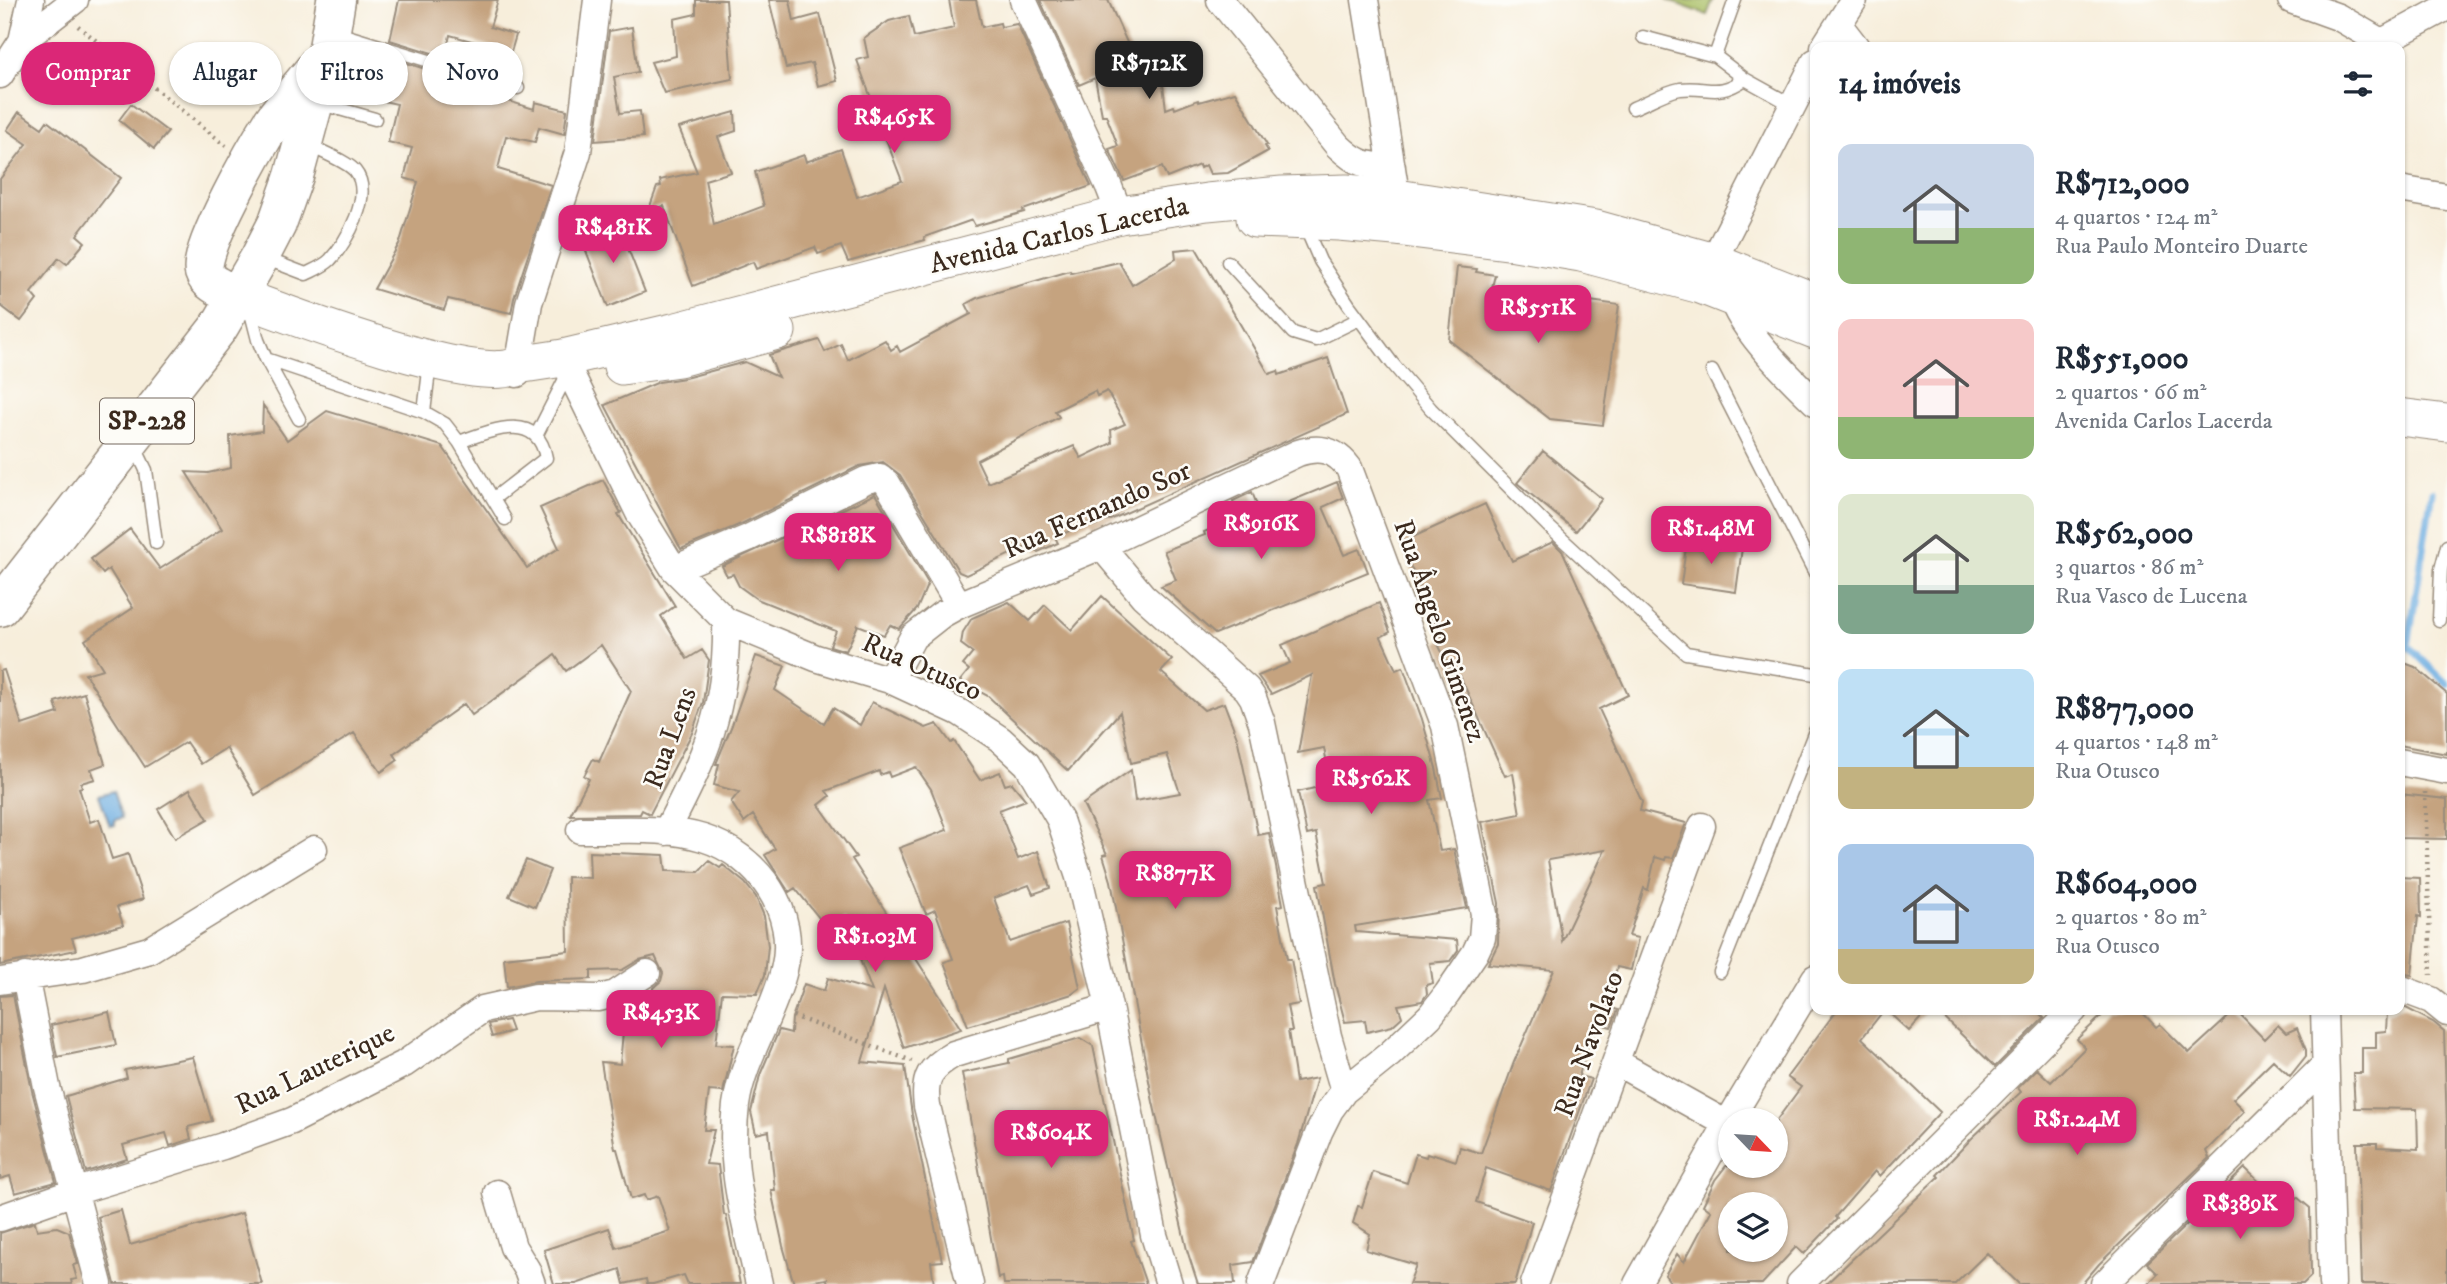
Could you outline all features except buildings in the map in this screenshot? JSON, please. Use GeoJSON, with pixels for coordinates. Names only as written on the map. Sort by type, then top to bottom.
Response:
{"type":"FeatureCollection","features":[{"type":"Feature","properties":{"kind":"main road"},"geometry":{"type":"LineString","coordinates":[[243,298],[214,284],[203,271],[203,260],[256,150],[332,28]]}},
{"type":"Feature","properties":{"kind":"main road","name":"SP-228"},"geometry":{"type":"LineString","coordinates":[[0,607],[243,298],[277,224],[313,105]]}},
{"type":"Feature","properties":{"kind":"main road","name":"Avenida Carlos Lacerda"},"geometry":{"type":"LineString","coordinates":[[243,298],[303,321],[472,369],[515,370],[566,364],[679,358],[1073,250],[1193,225],[1258,218],[1346,193],[1395,197],[1596,229],[1719,278],[1810,327]]}},
{"type":"Feature","properties":{"kind":"main road","name":"Avenida Carlos Lacerda"},"geometry":{"type":"LineString","coordinates":[[566,364],[673,332],[1120,215],[1207,202],[1300,207]]}},
{"type":"Feature","properties":{"kind":"main road","name":"Avenida Carlos Lacerda"},"geometry":{"type":"LineString","coordinates":[[1719,278],[1810,301]]}},
{"type":"Feature","properties":{"kind":"main road"},"geometry":{"type":"LineString","coordinates":[[2405,418],[2447,423]]}},
{"type":"Feature","properties":{"kind":"main road"},"geometry":{"type":"LineString","coordinates":[[2405,443],[2447,449]]}},
{"type":"Feature","properties":{"kind":"street"},"geometry":{"type":"LineString","coordinates":[[22,41],[31,0]]}},
{"type":"Feature","properties":{"kind":"street"},"geometry":{"type":"LineString","coordinates":[[515,370],[529,303],[578,152],[597,0]]}},
{"type":"Feature","properties":{"kind":"street"},"geometry":{"type":"LineString","coordinates":[[1023,0],[1110,187],[1120,215]]}},
{"type":"Feature","properties":{"kind":"street"},"geometry":{"type":"LineString","coordinates":[[1220,0],[1321,125],[1351,158],[1366,165],[1395,197]]}},
{"type":"Feature","properties":{"kind":"street"},"geometry":{"type":"LineString","coordinates":[[1365,0],[1395,197]]}},
{"type":"Feature","properties":{"kind":"street"},"geometry":{"type":"LineString","coordinates":[[1827,42],[1854,0]]}},
{"type":"Feature","properties":{"kind":"street"},"geometry":{"type":"LineString","coordinates":[[2291,0],[2338,18],[2373,42]]}},
{"type":"Feature","properties":{"kind":"street"},"geometry":{"type":"LineString","coordinates":[[2382,42],[2444,5]]}},
{"type":"Feature","properties":{"kind":"street"},"geometry":{"type":"LineString","coordinates":[[0,75],[22,41],[68,6]]}},
{"type":"Feature","properties":{"kind":"street"},"geometry":{"type":"LineString","coordinates":[[1839,25],[1852,42]]}},
{"type":"Feature","properties":{"kind":"street"},"geometry":{"type":"LineString","coordinates":[[1810,71],[1792,105],[1719,278],[1762,347],[1810,397]]}},
{"type":"Feature","properties":{"kind":"street"},"geometry":{"type":"LineString","coordinates":[[2405,190],[2447,197]]}},
{"type":"Feature","properties":{"kind":"street","name":"Rua Otusco"},"geometry":{"type":"LineString","coordinates":[[566,364],[639,513],[674,569],[726,621],[816,658],[890,680],[959,712],[999,739],[1027,764],[1060,820],[1079,877],[1110,1007],[1154,1235],[1169,1284]]}},
{"type":"Feature","properties":{"kind":"street","name":"Rua Fernando Sor"},"geometry":{"type":"LineString","coordinates":[[890,680],[913,637],[959,605],[1101,546],[1298,453],[1318,448]]}},
{"type":"Feature","properties":{"kind":"street","name":"Rua Ângelo Gimenez"},"geometry":{"type":"LineString","coordinates":[[1261,1284],[1319,1132],[1330,1110],[1344,1091],[1390,1054],[1430,1016],[1475,953],[1482,938],[1484,914],[1445,726],[1349,468],[1334,453],[1318,448]]}},
{"type":"Feature","properties":{"kind":"street"},"geometry":{"type":"LineString","coordinates":[[674,569],[866,480],[880,477],[887,483],[959,605]]}},
{"type":"Feature","properties":{"kind":"street"},"geometry":{"type":"LineString","coordinates":[[1101,546],[1143,596],[1235,677],[1253,698],[1262,723],[1328,1036],[1344,1091]]}},
{"type":"Feature","properties":{"kind":"street","name":"Rua Lens"},"geometry":{"type":"LineString","coordinates":[[666,832],[695,776],[719,711],[724,678],[726,621]]}},
{"type":"Feature","properties":{"kind":"street","name":"Rua Navolato"},"geometry":{"type":"LineString","coordinates":[[1534,1284],[1702,826]]}},
{"type":"Feature","properties":{"kind":"street"},"geometry":{"type":"LineString","coordinates":[[580,830],[666,832],[703,838],[748,864],[776,897],[786,924],[788,947],[785,969],[739,1086],[733,1135],[735,1177],[759,1284]]}},
{"type":"Feature","properties":{"kind":"street"},"geometry":{"type":"LineString","coordinates":[[99,1284],[47,1087],[13,979],[83,969],[149,950],[314,849]]}},
{"type":"Feature","properties":{"kind":"street","name":"Rua Lauterique"},"geometry":{"type":"LineString","coordinates":[[0,1218],[292,1121],[404,1064],[483,1009],[536,997],[599,998],[615,994],[647,973]]}},
{"type":"Feature","properties":{"kind":"street"},"geometry":{"type":"LineString","coordinates":[[1737,1108],[1810,986]]}},
{"type":"Feature","properties":{"kind":"street"},"geometry":{"type":"LineString","coordinates":[[2405,991],[2439,1007]]}},
{"type":"Feature","properties":{"kind":"street"},"geometry":{"type":"LineString","coordinates":[[970,1284],[927,1106],[925,1089],[932,1069],[954,1054],[970,1048],[1110,1007]]}},
{"type":"Feature","properties":{"kind":"street"},"geometry":{"type":"LineString","coordinates":[[1802,1283],[2069,1015]]}},
{"type":"Feature","properties":{"kind":"street"},"geometry":{"type":"LineString","coordinates":[[2324,1015],[2332,1284]]}},
{"type":"Feature","properties":{"kind":"street"},"geometry":{"type":"LineString","coordinates":[[1616,1062],[1718,1119]]}},
{"type":"Feature","properties":{"kind":"street"},"geometry":{"type":"LineString","coordinates":[[2104,1284],[2324,1066]]}},
{"type":"Feature","properties":{"kind":"street"},"geometry":{"type":"LineString","coordinates":[[1637,1284],[1718,1140]]}},
{"type":"Feature","properties":{"kind":"street"},"geometry":{"type":"LineString","coordinates":[[497,1193],[513,1247],[532,1284]]}},
{"type":"Feature","properties":{"kind":"lane"},"geometry":{"type":"LineString","coordinates":[[1715,56],[1735,0]]}},
{"type":"Feature","properties":{"kind":"lane"},"geometry":{"type":"LineString","coordinates":[[332,28],[422,57]]}},
{"type":"Feature","properties":{"kind":"lane"},"geometry":{"type":"LineString","coordinates":[[1643,37],[1715,56],[1745,79],[1792,105]]}},
{"type":"Feature","properties":{"kind":"lane"},"geometry":{"type":"LineString","coordinates":[[1633,108],[1667,92],[1682,89],[1731,89],[1745,79]]}},
{"type":"Feature","properties":{"kind":"lane"},"geometry":{"type":"LineString","coordinates":[[325,105],[375,119]]}},
{"type":"Feature","properties":{"kind":"lane"},"geometry":{"type":"LineString","coordinates":[[260,257],[306,274],[328,262],[349,234],[362,197],[362,182],[354,169],[304,142]]}},
{"type":"Feature","properties":{"kind":"lane"},"geometry":{"type":"LineString","coordinates":[[1300,207],[1320,261],[1359,319],[1431,409],[1549,527],[1686,653],[1810,673]]}},
{"type":"Feature","properties":{"kind":"lane"},"geometry":{"type":"LineString","coordinates":[[1227,261],[1293,333],[1316,340],[1359,319]]}},
{"type":"Feature","properties":{"kind":"lane"},"geometry":{"type":"LineString","coordinates":[[243,298],[266,359],[299,419]]}},
{"type":"Feature","properties":{"kind":"lane"},"geometry":{"type":"LineString","coordinates":[[266,359],[424,412],[444,424],[459,442],[505,519]]}},
{"type":"Feature","properties":{"kind":"lane"},"geometry":{"type":"LineString","coordinates":[[424,412],[430,359]]}},
{"type":"Feature","properties":{"kind":"lane"},"geometry":{"type":"LineString","coordinates":[[536,436],[566,364]]}},
{"type":"Feature","properties":{"kind":"lane"},"geometry":{"type":"LineString","coordinates":[[1712,371],[1810,563]]}},
{"type":"Feature","properties":{"kind":"lane"},"geometry":{"type":"LineString","coordinates":[[459,442],[504,426],[525,430],[536,436],[544,447],[546,458],[493,499]]}},
{"type":"Feature","properties":{"kind":"lane"},"geometry":{"type":"LineString","coordinates":[[132,441],[146,470],[156,543]]}},
{"type":"Feature","properties":{"kind":"lane"},"geometry":{"type":"LineString","coordinates":[[2439,620],[2441,569],[2447,546]]}},
{"type":"Feature","properties":{"kind":"lane"},"geometry":{"type":"LineString","coordinates":[[1720,972],[1810,744]]}},
{"type":"Feature","properties":{"kind":"path"},"geometry":{"type":"LineString","coordinates":[[68,6],[236,154]]}},
{"type":"Feature","properties":{"kind":"path"},"geometry":{"type":"LineString","coordinates":[[2423,766],[2439,1007]]}},
{"type":"Feature","properties":{"kind":"path"},"geometry":{"type":"LineString","coordinates":[[770,1007],[932,1069]]}},
{"type":"Feature","properties":{"kind":"green space"},"geometry":{"type":"Polygon","coordinates":[[[1667,0],[1713,0],[1707,15],[1667,0]]]}},
{"type":"Feature","properties":{"kind":"water"},"geometry":{"type":"Polygon","coordinates":[[[113,791],[122,818],[114,820],[115,825],[110,826],[99,795],[113,791]]]}},
{"type":"Feature","properties":{"kind":"waterway"},"geometry":{"type":"LineString","coordinates":[[2432,492],[2408,646],[2447,684]]}}]}
